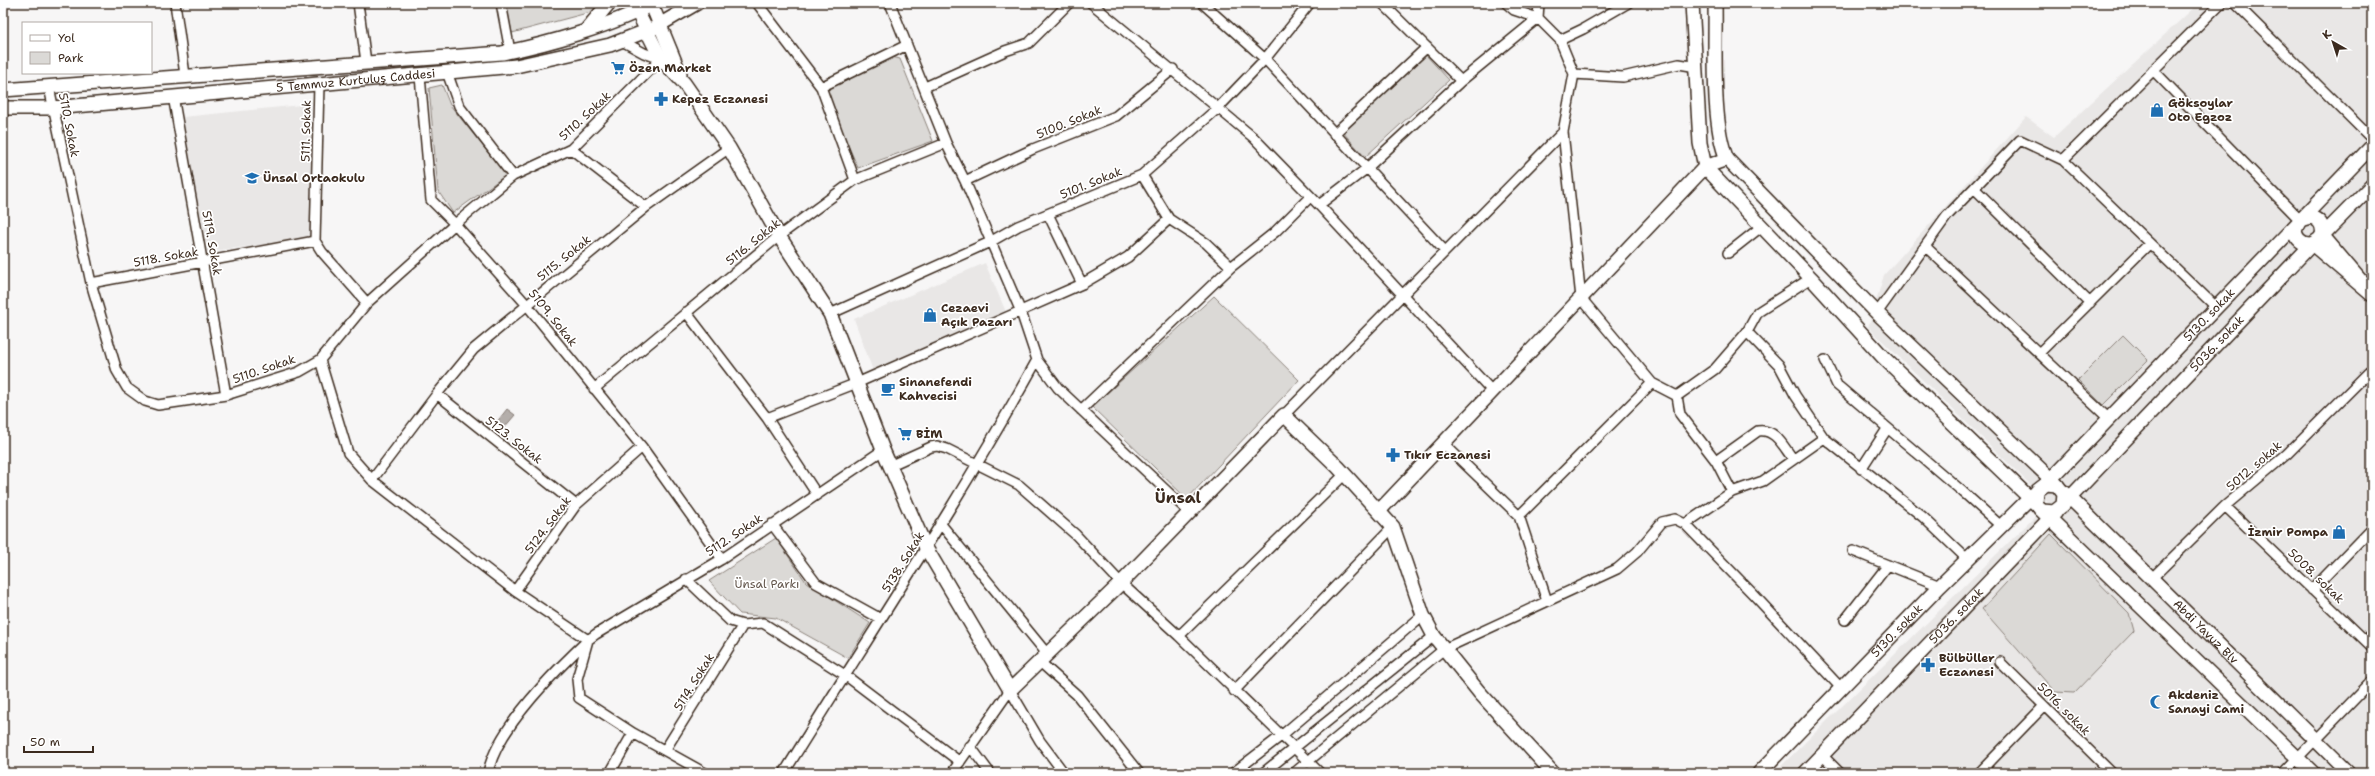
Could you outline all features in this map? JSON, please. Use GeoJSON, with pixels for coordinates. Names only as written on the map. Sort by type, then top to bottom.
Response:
{"type":"FeatureCollection","features":[{"type":"Feature","properties":{"kind":"main road"},"geometry":{"type":"LineString","coordinates":[[586,30],[600,16],[609,3]]}},
{"type":"Feature","properties":{"kind":"main road","name":"5 Temmuz Kurtuluş Caddesi"},"geometry":{"type":"LineString","coordinates":[[3,108],[53,108],[173,96],[420,76],[516,66],[574,55],[622,40],[661,24],[697,3]]}},
{"type":"Feature","properties":{"kind":"main road"},"geometry":{"type":"LineString","coordinates":[[1692,3],[1697,68],[1700,143],[1705,167],[1811,278],[1883,357],[2050,498]]}},
{"type":"Feature","properties":{"kind":"main road"},"geometry":{"type":"LineString","coordinates":[[1715,3],[1718,117],[1722,147],[1727,158],[1877,313],[2050,498],[2313,773]]}},
{"type":"Feature","properties":{"kind":"main road","name":"5 Temmuz Kurtuluş Caddesi"},"geometry":{"type":"LineString","coordinates":[[3,90],[366,62],[463,57],[510,51],[528,48],[586,30],[635,8],[652,4]]}},
{"type":"Feature","properties":{"kind":"main road"},"geometry":{"type":"LineString","coordinates":[[652,4],[684,83],[728,148],[779,236],[830,314],[889,466],[926,548],[1010,690],[1121,583],[1284,415],[1345,474],[1393,526],[1423,615],[1434,636],[1478,692],[1553,773]]}},
{"type":"Feature","properties":{"kind":"main road"},"geometry":{"type":"LineString","coordinates":[[635,8],[659,60],[684,83]]}},
{"type":"Feature","properties":{"kind":"main road"},"geometry":{"type":"LineString","coordinates":[[232,91],[233,72]]}},
{"type":"Feature","properties":{"kind":"main road","name":"5130. sokak"},"geometry":{"type":"LineString","coordinates":[[1760,773],[1940,586],[2001,526],[2050,498],[2108,418],[2372,146]]}},
{"type":"Feature","properties":{"kind":"main road"},"geometry":{"type":"LineString","coordinates":[[1378,511],[1705,167],[1727,158]]}},
{"type":"Feature","properties":{"kind":"main road","name":"5036. sokak"},"geometry":{"type":"LineString","coordinates":[[1810,772],[1822,755],[2050,498],[2312,244],[2318,240],[2372,185]]}},
{"type":"Feature","properties":{"kind":"main road"},"geometry":{"type":"LineString","coordinates":[[2310,217],[2316,219],[2322,228],[2322,235],[2334,246],[2372,294],[2312,244],[2305,244],[2297,237],[2296,226],[2300,220],[2310,217]]}},
{"type":"Feature","properties":{"kind":"main road","name":"Abdi Yavuz Blv"},"geometry":{"type":"LineString","coordinates":[[2050,498],[2151,579],[2349,773]]}},
{"type":"Feature","properties":{"kind":"street"},"geometry":{"type":"LineString","coordinates":[[175,3],[185,75]]}},
{"type":"Feature","properties":{"kind":"street"},"geometry":{"type":"LineString","coordinates":[[358,3],[366,62]]}},
{"type":"Feature","properties":{"kind":"street"},"geometry":{"type":"LineString","coordinates":[[501,3],[510,51]]}},
{"type":"Feature","properties":{"kind":"street"},"geometry":{"type":"LineString","coordinates":[[758,3],[820,87],[855,180]]}},
{"type":"Feature","properties":{"kind":"street"},"geometry":{"type":"LineString","coordinates":[[890,3],[925,87],[946,143],[965,181],[1021,312],[1037,360],[1058,388],[1190,512]]}},
{"type":"Feature","properties":{"kind":"street"},"geometry":{"type":"LineString","coordinates":[[925,87],[1005,51],[1028,43],[1069,3]]}},
{"type":"Feature","properties":{"kind":"street"},"geometry":{"type":"LineString","coordinates":[[1090,3],[1173,69],[1254,138],[1404,295],[1492,391]]}},
{"type":"Feature","properties":{"kind":"street"},"geometry":{"type":"LineString","coordinates":[[1202,3],[1265,59],[1366,169],[1444,250]]}},
{"type":"Feature","properties":{"kind":"street","name":"5101. Sokak"},"geometry":{"type":"LineString","coordinates":[[830,314],[990,242],[1018,226],[1142,175],[1218,108],[1265,59],[1310,3]]}},
{"type":"Feature","properties":{"kind":"street"},"geometry":{"type":"LineString","coordinates":[[1382,3],[1461,81]]}},
{"type":"Feature","properties":{"kind":"street"},"geometry":{"type":"LineString","coordinates":[[1506,3],[1514,10],[1538,18],[1560,40],[1574,74],[1563,132],[1581,298],[1652,384],[1677,396]]}},
{"type":"Feature","properties":{"kind":"street"},"geometry":{"type":"LineString","coordinates":[[1319,205],[1366,169],[1461,81],[1538,18],[1539,3]]}},
{"type":"Feature","properties":{"kind":"street"},"geometry":{"type":"LineString","coordinates":[[1560,40],[1583,30],[1628,3]]}},
{"type":"Feature","properties":{"kind":"street"},"geometry":{"type":"LineString","coordinates":[[2063,160],[2221,3]]}},
{"type":"Feature","properties":{"kind":"street"},"geometry":{"type":"LineString","coordinates":[[2235,3],[2372,139]]}},
{"type":"Feature","properties":{"kind":"street"},"geometry":{"type":"LineString","coordinates":[[622,40],[659,60]]}},
{"type":"Feature","properties":{"kind":"street"},"geometry":{"type":"LineString","coordinates":[[820,87],[907,45]]}},
{"type":"Feature","properties":{"kind":"street"},"geometry":{"type":"LineString","coordinates":[[1334,134],[1427,47]]}},
{"type":"Feature","properties":{"kind":"street","name":"5110. Sokak"},"geometry":{"type":"LineString","coordinates":[[49,87],[91,283],[117,371],[127,388],[145,401],[158,405],[226,395],[299,372],[320,360],[367,303],[455,224],[513,176],[571,148],[659,60]]}},
{"type":"Feature","properties":{"kind":"street"},"geometry":{"type":"LineString","coordinates":[[1574,74],[1623,77],[1678,64],[1697,68]]}},
{"type":"Feature","properties":{"kind":"street","name":"5100. Sokak"},"geometry":{"type":"LineString","coordinates":[[965,181],[1033,149],[1116,116],[1173,69]]}},
{"type":"Feature","properties":{"kind":"street"},"geometry":{"type":"LineString","coordinates":[[2153,70],[2300,220]]}},
{"type":"Feature","properties":{"kind":"street"},"geometry":{"type":"LineString","coordinates":[[448,72],[459,106],[513,176]]}},
{"type":"Feature","properties":{"kind":"street","name":"5109. Sokak"},"geometry":{"type":"LineString","coordinates":[[420,76],[430,200],[455,224],[526,304],[642,447],[722,559]]}},
{"type":"Feature","properties":{"kind":"street","name":"5111. Sokak"},"geometry":{"type":"LineString","coordinates":[[315,241],[319,84]]}},
{"type":"Feature","properties":{"kind":"street","name":"5119. Sokak"},"geometry":{"type":"LineString","coordinates":[[173,96],[204,262],[226,395]]}},
{"type":"Feature","properties":{"kind":"street"},"geometry":{"type":"LineString","coordinates":[[1284,415],[1404,295],[1444,250],[1563,132]]}},
{"type":"Feature","properties":{"kind":"street"},"geometry":{"type":"LineString","coordinates":[[1877,313],[1947,216],[2020,140],[2063,160],[2216,307]]}},
{"type":"Feature","properties":{"kind":"street","name":"5116. Sokak"},"geometry":{"type":"LineString","coordinates":[[594,389],[779,236],[855,180],[946,143]]}},
{"type":"Feature","properties":{"kind":"street"},"geometry":{"type":"LineString","coordinates":[[571,148],[646,207]]}},
{"type":"Feature","properties":{"kind":"street","name":"5115. Sokak"},"geometry":{"type":"LineString","coordinates":[[372,480],[437,394],[474,349],[526,304],[646,207],[728,148]]}},
{"type":"Feature","properties":{"kind":"street"},"geometry":{"type":"LineString","coordinates":[[1142,175],[1169,219],[1206,243],[1231,267]]}},
{"type":"Feature","properties":{"kind":"street"},"geometry":{"type":"LineString","coordinates":[[1974,188],[2090,303]]}},
{"type":"Feature","properties":{"kind":"street"},"geometry":{"type":"LineString","coordinates":[[1081,410],[1231,267],[1275,232],[1310,197]]}},
{"type":"Feature","properties":{"kind":"street"},"geometry":{"type":"LineString","coordinates":[[1048,214],[1082,284]]}},
{"type":"Feature","properties":{"kind":"street"},"geometry":{"type":"LineString","coordinates":[[767,418],[857,383],[1082,284],[1128,257],[1169,219]]}},
{"type":"Feature","properties":{"kind":"street"},"geometry":{"type":"LineString","coordinates":[[1728,253],[1761,226]]}},
{"type":"Feature","properties":{"kind":"street"},"geometry":{"type":"LineString","coordinates":[[315,241],[322,252],[367,303]]}},
{"type":"Feature","properties":{"kind":"street","name":"5118. Sokak"},"geometry":{"type":"LineString","coordinates":[[91,283],[315,241]]}},
{"type":"Feature","properties":{"kind":"street"},"geometry":{"type":"LineString","coordinates":[[2039,353],[2149,244]]}},
{"type":"Feature","properties":{"kind":"street"},"geometry":{"type":"LineString","coordinates":[[1926,247],[2108,418]]}},
{"type":"Feature","properties":{"kind":"street"},"geometry":{"type":"LineString","coordinates":[[1677,396],[1715,369],[1747,332],[1758,312],[1811,278]]}},
{"type":"Feature","properties":{"kind":"street"},"geometry":{"type":"LineString","coordinates":[[686,312],[767,418],[816,493]]}},
{"type":"Feature","properties":{"kind":"street"},"geometry":{"type":"LineString","coordinates":[[1747,332],[1779,365],[1794,395],[1824,438],[1923,517],[1967,559]]}},
{"type":"Feature","properties":{"kind":"street"},"geometry":{"type":"LineString","coordinates":[[320,360],[348,453],[372,480],[515,591],[588,640],[577,679],[579,698],[633,733],[665,750],[699,771]]}},
{"type":"Feature","properties":{"kind":"street","name":"5138. Sokak"},"geometry":{"type":"LineString","coordinates":[[784,773],[926,548],[976,463],[997,432],[1037,360]]}},
{"type":"Feature","properties":{"kind":"street"},"geometry":{"type":"LineString","coordinates":[[1825,360],[1837,385],[2001,526]]}},
{"type":"Feature","properties":{"kind":"street","name":"5012. sokak"},"geometry":{"type":"LineString","coordinates":[[2151,579],[2225,506],[2287,454],[2372,369]]}},
{"type":"Feature","properties":{"kind":"street"},"geometry":{"type":"LineString","coordinates":[[1519,516],[1652,384]]}},
{"type":"Feature","properties":{"kind":"street","name":"5123. Sokak"},"geometry":{"type":"LineString","coordinates":[[437,394],[576,505]]}},
{"type":"Feature","properties":{"kind":"street"},"geometry":{"type":"LineString","coordinates":[[1677,396],[1680,414],[1716,461],[1732,492]]}},
{"type":"Feature","properties":{"kind":"street"},"geometry":{"type":"LineString","coordinates":[[1861,469],[1887,429]]}},
{"type":"Feature","properties":{"kind":"street"},"geometry":{"type":"LineString","coordinates":[[1716,461],[1758,430],[1766,430],[1775,435],[1793,459]]}},
{"type":"Feature","properties":{"kind":"street"},"geometry":{"type":"LineString","coordinates":[[1685,524],[1732,492],[1763,481],[1824,438]]}},
{"type":"Feature","properties":{"kind":"street"},"geometry":{"type":"LineString","coordinates":[[1443,443],[1519,516],[1547,601]]}},
{"type":"Feature","properties":{"kind":"street"},"geometry":{"type":"LineString","coordinates":[[889,466],[937,446],[976,463],[1018,485],[1076,535],[1121,583],[1179,636],[1320,773]]}},
{"type":"Feature","properties":{"kind":"street","name":"5124. Sokak"},"geometry":{"type":"LineString","coordinates":[[515,591],[576,505],[642,447]]}},
{"type":"Feature","properties":{"kind":"street","name":"5112. Sokak"},"geometry":{"type":"LineString","coordinates":[[488,773],[500,744],[529,700],[588,640],[686,579],[722,559],[816,493],[883,450]]}},
{"type":"Feature","properties":{"kind":"street"},"geometry":{"type":"LineString","coordinates":[[1179,636],[1345,474]]}},
{"type":"Feature","properties":{"kind":"street","name":"5008. sokak"},"geometry":{"type":"LineString","coordinates":[[2225,506],[2372,647]]}},
{"type":"Feature","properties":{"kind":"street"},"geometry":{"type":"LineString","coordinates":[[1294,773],[1444,649],[1617,569],[1636,552],[1662,522],[1675,519],[1685,524],[1842,688]]}},
{"type":"Feature","properties":{"kind":"street"},"geometry":{"type":"LineString","coordinates":[[940,523],[1044,658],[1077,695],[1139,773]]}},
{"type":"Feature","properties":{"kind":"street"},"geometry":{"type":"LineString","coordinates":[[772,524],[816,583],[881,619]]}},
{"type":"Feature","properties":{"kind":"street"},"geometry":{"type":"LineString","coordinates":[[1234,691],[1393,526]]}},
{"type":"Feature","properties":{"kind":"street"},"geometry":{"type":"LineString","coordinates":[[2312,590],[2372,528]]}},
{"type":"Feature","properties":{"kind":"street"},"geometry":{"type":"LineString","coordinates":[[1853,551],[1940,586]]}},
{"type":"Feature","properties":{"kind":"street"},"geometry":{"type":"LineString","coordinates":[[1845,620],[1888,565]]}},
{"type":"Feature","properties":{"kind":"street"},"geometry":{"type":"LineString","coordinates":[[686,579],[730,621],[743,626],[763,623],[845,675],[960,762]]}},
{"type":"Feature","properties":{"kind":"street"},"geometry":{"type":"LineString","coordinates":[[1233,773],[1281,736],[1423,615]]}},
{"type":"Feature","properties":{"kind":"street","name":"5114. Sokak"},"geometry":{"type":"LineString","coordinates":[[665,750],[743,626]]}},
{"type":"Feature","properties":{"kind":"street"},"geometry":{"type":"LineString","coordinates":[[1263,773],[1434,636]]}},
{"type":"Feature","properties":{"kind":"street","name":"5016. sokak"},"geometry":{"type":"LineString","coordinates":[[2000,662],[2112,773]]}},
{"type":"Feature","properties":{"kind":"street"},"geometry":{"type":"LineString","coordinates":[[2283,773],[2372,681]]}},
{"type":"Feature","properties":{"kind":"street"},"geometry":{"type":"LineString","coordinates":[[952,773],[1010,690],[1040,741],[1064,773]]}},
{"type":"Feature","properties":{"kind":"street"},"geometry":{"type":"LineString","coordinates":[[1979,773],[2044,706]]}},
{"type":"Feature","properties":{"kind":"street"},"geometry":{"type":"LineString","coordinates":[[610,773],[633,733]]}},
{"type":"Feature","properties":{"kind":"street"},"geometry":{"type":"LineString","coordinates":[[970,746],[990,773]]}},
{"type":"Feature","properties":{"kind":"street"},"geometry":{"type":"LineString","coordinates":[[1822,755],[1840,773]]}},
{"type":"Feature","properties":{"kind":"shaded area"},"geometry":{"type":"Polygon","coordinates":[[[2199,3],[2372,3],[2372,773],[1774,773],[2049,503],[1868,327],[1884,275],[2026,117],[2054,137],[2199,3]]]}},
{"type":"Feature","properties":{"kind":"shaded area","name":"Ünsal Ortaokulu"},"geometry":{"type":"Polygon","coordinates":[[[311,104],[310,239],[205,252],[183,117],[311,104]]]}},
{"type":"Feature","properties":{"kind":"shaded area","name":"Cezaevi Açık Pazarı"},"geometry":{"type":"Polygon","coordinates":[[[985,263],[1006,312],[873,371],[854,319],[985,263]]]}},
{"type":"Feature","properties":{"kind":"shaded area"},"geometry":{"type":"Polygon","coordinates":[[[507,409],[515,415],[503,429],[496,423],[507,409]]]}},
{"type":"Feature","properties":{"kind":"green space"},"geometry":{"type":"Polygon","coordinates":[[[506,3],[599,3],[591,12],[512,33],[506,3]]]}},
{"type":"Feature","properties":{"kind":"green space"},"geometry":{"type":"Polygon","coordinates":[[[1424,53],[1449,80],[1365,157],[1341,130],[1424,53]]]}},
{"type":"Feature","properties":{"kind":"green space"},"geometry":{"type":"Polygon","coordinates":[[[892,57],[900,59],[933,141],[858,168],[825,92],[826,89],[892,57]]]}},
{"type":"Feature","properties":{"kind":"green space"},"geometry":{"type":"Polygon","coordinates":[[[442,85],[450,105],[506,175],[453,213],[438,191],[429,88],[442,85]]]}},
{"type":"Feature","properties":{"kind":"green space"},"geometry":{"type":"Polygon","coordinates":[[[1214,296],[1299,380],[1187,499],[1092,407],[1214,296]]]}},
{"type":"Feature","properties":{"kind":"green space"},"geometry":{"type":"Polygon","coordinates":[[[2123,335],[2148,360],[2103,405],[2078,380],[2123,335]]]}},
{"type":"Feature","properties":{"kind":"green space"},"geometry":{"type":"Polygon","coordinates":[[[2051,534],[2129,613],[2134,631],[2074,693],[2055,692],[1982,609],[2051,534]]]}},
{"type":"Feature","properties":{"kind":"green space","name":"Ünsal Parkı"},"geometry":{"type":"Polygon","coordinates":[[[776,538],[806,582],[870,623],[848,658],[776,618],[740,614],[709,581],[776,538]]]}},
{"type":"Feature","properties":{"kind":"place","name":"Özen Market"},"geometry":{"type":"Point","coordinates":[618,68]}},
{"type":"Feature","properties":{"kind":"place","name":"Kepez Eczanesi"},"geometry":{"type":"Point","coordinates":[661,99]}},
{"type":"Feature","properties":{"kind":"place","name":"Göksoylar Oto Egzoz"},"geometry":{"type":"Point","coordinates":[2157,110]}},
{"type":"Feature","properties":{"kind":"place","name":"Ünsal Ortaokulu"},"geometry":{"type":"Point","coordinates":[252,178]}},
{"type":"Feature","properties":{"kind":"place","name":"Cezaevi Açık Pazarı"},"geometry":{"type":"Point","coordinates":[930,315]}},
{"type":"Feature","properties":{"kind":"place","name":"Sinanefendi Kahvecisi"},"geometry":{"type":"Point","coordinates":[888,389]}},
{"type":"Feature","properties":{"kind":"place","name":"BİM"},"geometry":{"type":"Point","coordinates":[905,434]}},
{"type":"Feature","properties":{"kind":"place","name":"Tıkır Eczanesi"},"geometry":{"type":"Point","coordinates":[1393,455]}},
{"type":"Feature","properties":{"kind":"place","name":"İzmir Pompa"},"geometry":{"type":"Point","coordinates":[2339,532]}},
{"type":"Feature","properties":{"kind":"place","name":"Bülbüller Eczanesi"},"geometry":{"type":"Point","coordinates":[1928,665]}},
{"type":"Feature","properties":{"kind":"place","name":"Akdeniz Sanayi Cami"},"geometry":{"type":"Point","coordinates":[2157,702]}},
{"type":"Feature","properties":{"kind":"district","name":"Ünsal"},"geometry":{"type":"Point","coordinates":[1178,497]}}]}
